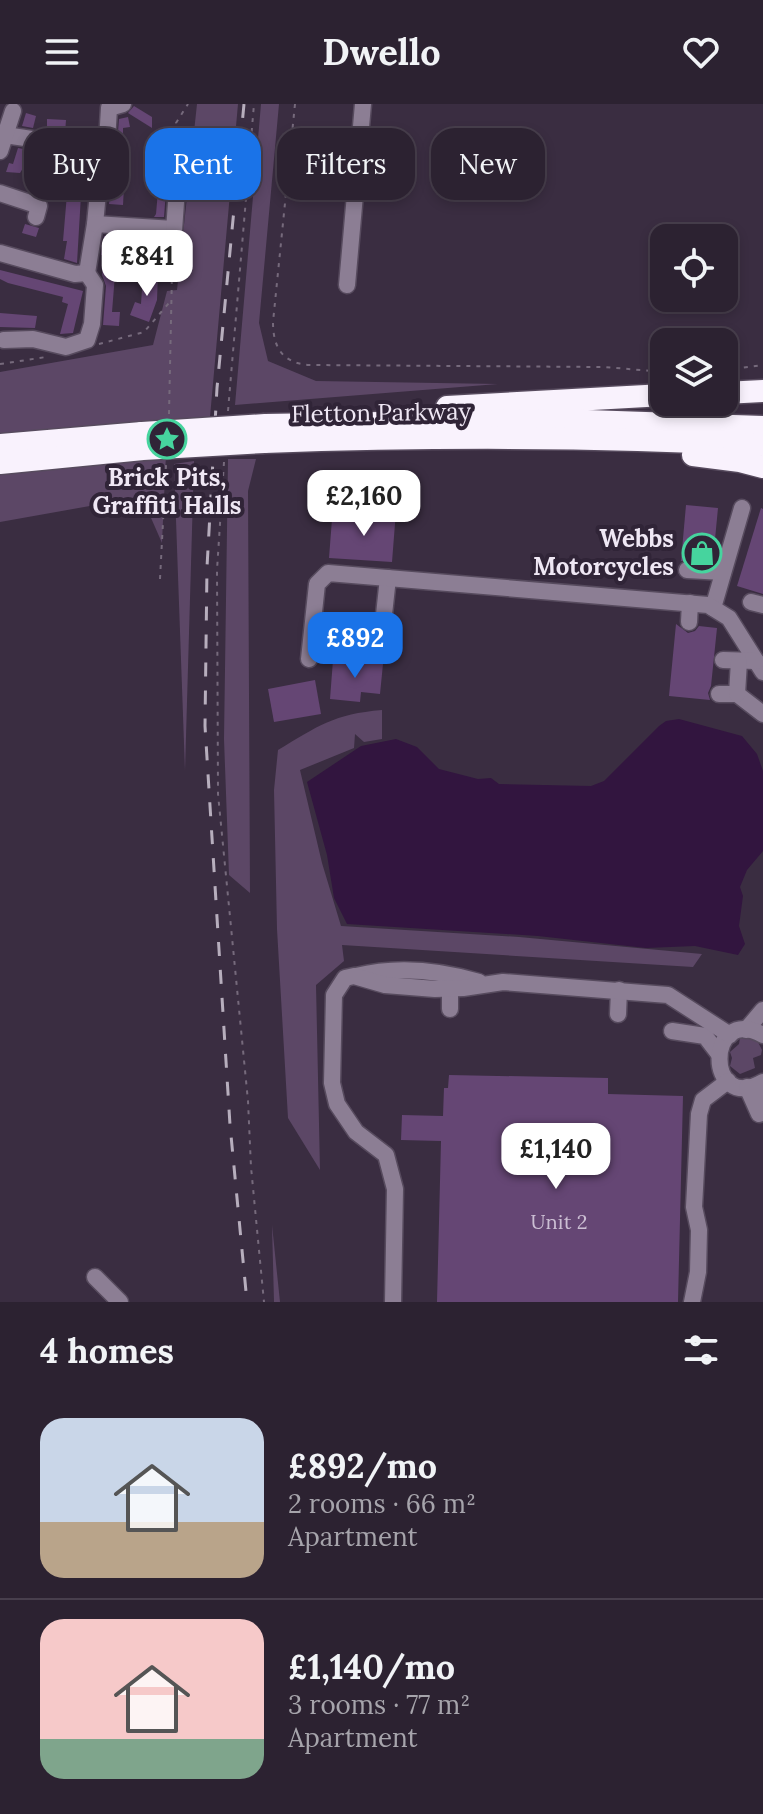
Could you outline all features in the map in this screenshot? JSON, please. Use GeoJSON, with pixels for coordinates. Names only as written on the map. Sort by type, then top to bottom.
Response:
{"type":"FeatureCollection","features":[{"type":"Feature","properties":{"kind":"highway"},"geometry":{"type":"LineString","coordinates":[[738,392],[763,391]]}},
{"type":"Feature","properties":{"kind":"highway"},"geometry":{"type":"LineString","coordinates":[[299,423],[423,408],[650,396]]}},
{"type":"Feature","properties":{"kind":"highway","name":"Fletton Parkway"},"geometry":{"type":"LineString","coordinates":[[265,433],[299,423],[558,420],[763,427]]}},
{"type":"Feature","properties":{"kind":"highway","name":"Fletton Parkway"},"geometry":{"type":"LineString","coordinates":[[0,445],[143,441],[265,433],[555,437],[763,445]]}},
{"type":"Feature","properties":{"kind":"highway"},"geometry":{"type":"LineString","coordinates":[[412,437],[718,457],[763,467]]}},
{"type":"Feature","properties":{"kind":"highway","name":"Fletton Parkway"},"geometry":{"type":"LineString","coordinates":[[0,463],[143,441]]}},
{"type":"Feature","properties":{"kind":"street"},"geometry":{"type":"LineString","coordinates":[[108,128],[109,108],[123,104]]}},
{"type":"Feature","properties":{"kind":"street"},"geometry":{"type":"LineString","coordinates":[[347,285],[363,104]]}},
{"type":"Feature","properties":{"kind":"street"},"geometry":{"type":"LineString","coordinates":[[13,111],[3,143],[24,144]]}},
{"type":"Feature","properties":{"kind":"street"},"geometry":{"type":"LineString","coordinates":[[0,193],[39,206],[36,217]]}},
{"type":"Feature","properties":{"kind":"street"},"geometry":{"type":"LineString","coordinates":[[4,340],[33,339],[71,347],[87,340],[91,333],[95,285],[87,273],[97,200]]}},
{"type":"Feature","properties":{"kind":"street"},"geometry":{"type":"LineString","coordinates":[[172,259],[176,200]]}},
{"type":"Feature","properties":{"kind":"street"},"geometry":{"type":"LineString","coordinates":[[95,224],[174,229]]}},
{"type":"Feature","properties":{"kind":"street"},"geometry":{"type":"LineString","coordinates":[[0,253],[75,274],[87,273]]}},
{"type":"Feature","properties":{"kind":"street"},"geometry":{"type":"LineString","coordinates":[[713,608],[742,508]]}},
{"type":"Feature","properties":{"kind":"street"},"geometry":{"type":"LineString","coordinates":[[687,570],[723,572]]}},
{"type":"Feature","properties":{"kind":"street"},"geometry":{"type":"LineString","coordinates":[[309,659],[317,584],[328,573],[690,603],[713,608],[729,618],[749,660],[737,694]]}},
{"type":"Feature","properties":{"kind":"street"},"geometry":{"type":"LineString","coordinates":[[380,651],[388,578]]}},
{"type":"Feature","properties":{"kind":"street"},"geometry":{"type":"LineString","coordinates":[[689,622],[690,603]]}},
{"type":"Feature","properties":{"kind":"street"},"geometry":{"type":"LineString","coordinates":[[719,694],[737,694],[763,714]]}},
{"type":"Feature","properties":{"kind":"street"},"geometry":{"type":"LineString","coordinates":[[393,1302],[395,1189],[386,1155],[356,1132],[337,1104],[332,1083],[334,995],[345,978],[375,971],[441,973],[483,984]]}},
{"type":"Feature","properties":{"kind":"street"},"geometry":{"type":"LineString","coordinates":[[354,976],[385,985],[450,989],[503,982],[668,995],[738,1032],[763,1035]]}},
{"type":"Feature","properties":{"kind":"street"},"geometry":{"type":"LineString","coordinates":[[450,989],[450,1009]]}},
{"type":"Feature","properties":{"kind":"street"},"geometry":{"type":"LineString","coordinates":[[618,1014],[619,990]]}},
{"type":"Feature","properties":{"kind":"street"},"geometry":{"type":"LineString","coordinates":[[718,1053],[763,1010]]}},
{"type":"Feature","properties":{"kind":"street"},"geometry":{"type":"LineString","coordinates":[[672,1031],[705,1036],[718,1053],[719,1068],[728,1081]]}},
{"type":"Feature","properties":{"kind":"street"},"geometry":{"type":"LineString","coordinates":[[692,1298],[698,1272],[694,1207],[701,1105],[713,1091],[728,1081],[756,1085],[761,1120]]}},
{"type":"Feature","properties":{"kind":"street"},"geometry":{"type":"LineString","coordinates":[[95,1277],[120,1302]]}},
{"type":"Feature","properties":{"kind":"path"},"geometry":{"type":"LineString","coordinates":[[177,128],[176,123],[188,104]]}},
{"type":"Feature","properties":{"kind":"path"},"geometry":{"type":"LineString","coordinates":[[227,419],[254,104]]}},
{"type":"Feature","properties":{"kind":"path"},"geometry":{"type":"LineString","coordinates":[[295,104],[273,322],[273,339],[278,352],[285,358],[309,365],[604,367],[650,371]]}},
{"type":"Feature","properties":{"kind":"path"},"geometry":{"type":"LineString","coordinates":[[738,368],[763,365]]}},
{"type":"Feature","properties":{"kind":"path"},"geometry":{"type":"LineString","coordinates":[[225,450],[217,570],[218,794],[264,1302]]}},
{"type":"Feature","properties":{"kind":"shaded area"},"geometry":{"type":"Polygon","coordinates":[[[197,104],[238,104],[236,128],[194,128],[197,104]]]}},
{"type":"Feature","properties":{"kind":"shaded area"},"geometry":{"type":"Polygon","coordinates":[[[261,104],[279,104],[259,323],[268,361],[316,381],[498,384],[235,405],[253,200],[261,200],[261,104]]]}},
{"type":"Feature","properties":{"kind":"shaded area"},"geometry":{"type":"Polygon","coordinates":[[[187,200],[229,200],[210,417],[0,436],[0,372],[153,345],[167,291],[177,290],[187,200]]]}},
{"type":"Feature","properties":{"kind":"shaded area"},"geometry":{"type":"Polygon","coordinates":[[[166,454],[162,543],[148,511],[129,499],[0,522],[0,469],[166,454]]]}},
{"type":"Feature","properties":{"kind":"shaded area"},"geometry":{"type":"Polygon","coordinates":[[[228,459],[256,459],[248,491],[250,893],[229,875],[224,739],[228,459]]]}},
{"type":"Feature","properties":{"kind":"shaded area"},"geometry":{"type":"Polygon","coordinates":[[[194,461],[185,771],[174,464],[194,461]]]}},
{"type":"Feature","properties":{"kind":"shaded area"},"geometry":{"type":"Polygon","coordinates":[[[382,710],[382,739],[364,742],[355,734],[354,748],[300,770],[341,926],[519,937],[702,954],[693,967],[342,945],[344,961],[316,985],[320,1170],[288,1118],[277,929],[274,790],[278,750],[327,722],[382,710]]]}},
{"type":"Feature","properties":{"kind":"shaded area"},"geometry":{"type":"Polygon","coordinates":[[[679,719],[742,736],[757,754],[763,771],[763,851],[747,870],[740,887],[743,896],[739,926],[745,944],[738,955],[695,946],[646,948],[538,936],[347,924],[334,898],[327,855],[307,782],[361,746],[396,739],[417,747],[439,769],[478,779],[491,778],[499,784],[591,786],[604,781],[659,726],[666,721],[679,719]]]}},
{"type":"Feature","properties":{"kind":"shaded area"},"geometry":{"type":"Polygon","coordinates":[[[740,1038],[757,1040],[762,1050],[761,1055],[753,1058],[755,1068],[740,1074],[730,1066],[730,1052],[739,1044],[740,1038]]]}},
{"type":"Feature","properties":{"kind":"shaded area"},"geometry":{"type":"Polygon","coordinates":[[[272,1225],[280,1302],[274,1302],[272,1225]]]}},
{"type":"Feature","properties":{"kind":"building"},"geometry":{"type":"Polygon","coordinates":[[[134,106],[152,117],[152,128],[128,113],[134,106]]]}},
{"type":"Feature","properties":{"kind":"building"},"geometry":{"type":"Polygon","coordinates":[[[26,113],[36,116],[33,128],[22,126],[26,113]]]}},
{"type":"Feature","properties":{"kind":"building"},"geometry":{"type":"Polygon","coordinates":[[[128,117],[130,127],[118,128],[119,119],[128,117]]]}},
{"type":"Feature","properties":{"kind":"building"},"geometry":{"type":"Polygon","coordinates":[[[47,119],[66,120],[65,128],[47,128],[47,119]]]}},
{"type":"Feature","properties":{"kind":"building"},"geometry":{"type":"Polygon","coordinates":[[[18,148],[24,149],[24,166],[20,173],[6,172],[9,163],[13,164],[18,148]]]}},
{"type":"Feature","properties":{"kind":"building"},"geometry":{"type":"Polygon","coordinates":[[[66,200],[81,200],[77,263],[64,259],[67,241],[63,241],[66,200]]]}},
{"type":"Feature","properties":{"kind":"building"},"geometry":{"type":"Polygon","coordinates":[[[109,200],[123,200],[123,205],[109,204],[109,200]]]}},
{"type":"Feature","properties":{"kind":"building"},"geometry":{"type":"Polygon","coordinates":[[[157,200],[165,200],[164,217],[154,217],[157,200]]]}},
{"type":"Feature","properties":{"kind":"building"},"geometry":{"type":"Polygon","coordinates":[[[25,224],[39,228],[36,237],[22,233],[25,224]]]}},
{"type":"Feature","properties":{"kind":"building"},"geometry":{"type":"Polygon","coordinates":[[[104,236],[111,236],[109,256],[101,255],[104,236]]]}},
{"type":"Feature","properties":{"kind":"building"},"geometry":{"type":"Polygon","coordinates":[[[152,239],[162,239],[162,270],[151,269],[152,239]]]}},
{"type":"Feature","properties":{"kind":"building"},"geometry":{"type":"Polygon","coordinates":[[[103,261],[116,262],[112,312],[120,312],[119,326],[103,325],[106,286],[102,275],[103,261]]]}},
{"type":"Feature","properties":{"kind":"building"},"geometry":{"type":"Polygon","coordinates":[[[0,270],[83,291],[73,333],[60,334],[68,304],[62,302],[63,297],[8,283],[0,279],[0,270]]]}},
{"type":"Feature","properties":{"kind":"building"},"geometry":{"type":"Polygon","coordinates":[[[143,273],[158,274],[157,300],[149,322],[130,315],[135,302],[141,304],[143,273]]]}},
{"type":"Feature","properties":{"kind":"building"},"geometry":{"type":"Polygon","coordinates":[[[0,313],[37,316],[35,328],[0,327],[0,313]]]}},
{"type":"Feature","properties":{"kind":"building"},"geometry":{"type":"Polygon","coordinates":[[[686,505],[718,508],[713,560],[681,561],[686,505]]]}},
{"type":"Feature","properties":{"kind":"building"},"geometry":{"type":"Polygon","coordinates":[[[371,509],[396,511],[392,562],[329,558],[332,519],[369,521],[371,509]]]}},
{"type":"Feature","properties":{"kind":"building"},"geometry":{"type":"Polygon","coordinates":[[[763,509],[763,594],[737,586],[763,509]]]}},
{"type":"Feature","properties":{"kind":"building"},"geometry":{"type":"Polygon","coordinates":[[[676,624],[688,633],[699,626],[717,628],[708,693],[710,700],[669,696],[676,624]]]}},
{"type":"Feature","properties":{"kind":"building"},"geometry":{"type":"Polygon","coordinates":[[[333,660],[383,664],[380,694],[361,692],[360,702],[330,699],[333,660]]]}},
{"type":"Feature","properties":{"kind":"building"},"geometry":{"type":"Polygon","coordinates":[[[315,680],[321,714],[274,722],[268,689],[315,680]]]}},
{"type":"Feature","properties":{"kind":"building"},"geometry":{"type":"Polygon","coordinates":[[[449,1075],[608,1078],[608,1094],[683,1096],[678,1302],[437,1302],[441,1141],[401,1140],[402,1115],[443,1116],[444,1088],[448,1088],[449,1075]]]}},
{"type":"Feature","properties":{"kind":"railway"},"geometry":{"type":"LineString","coordinates":[[244,104],[217,388],[207,567],[205,726],[230,1125],[247,1302]]}},
{"type":"Feature","properties":{"kind":"place","name":"Brick Pits, Graffiti Halls"},"geometry":{"type":"Point","coordinates":[167,439]}},
{"type":"Feature","properties":{"kind":"place","name":"Webbs Motorcycles"},"geometry":{"type":"Point","coordinates":[702,553]}}]}
